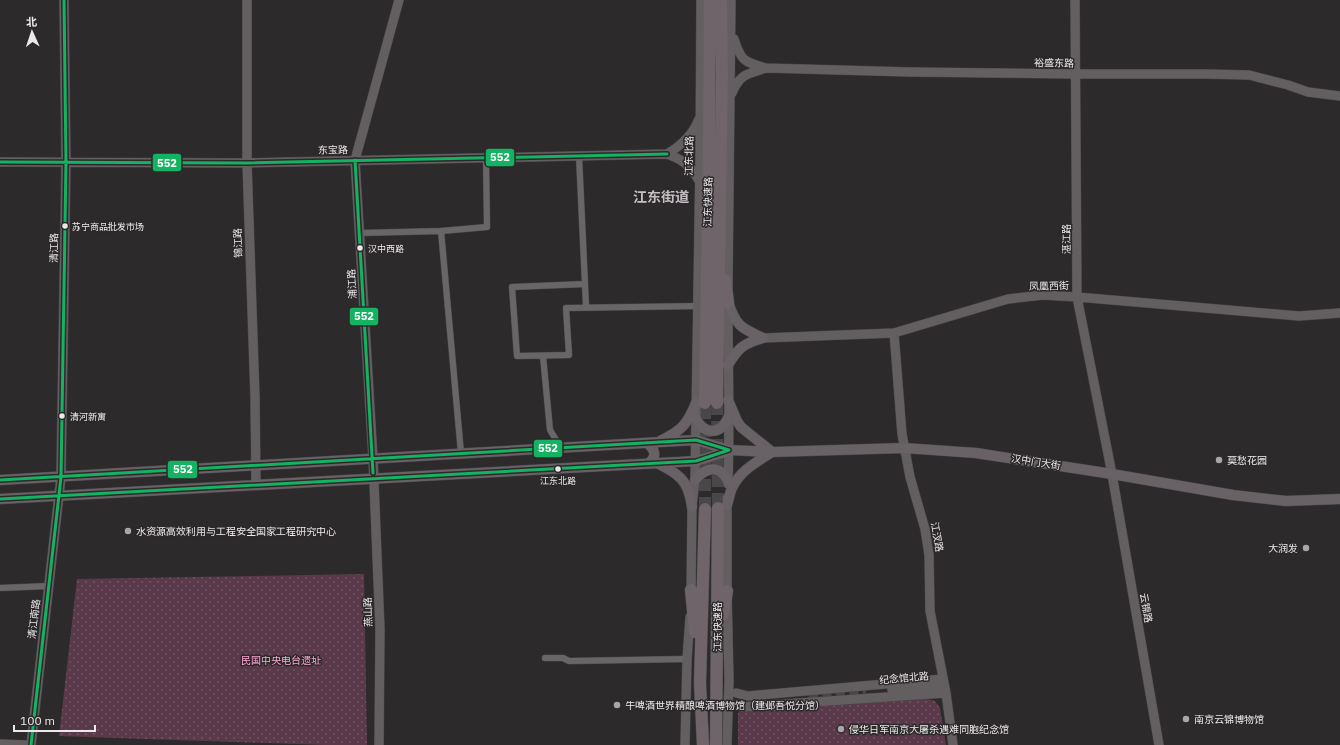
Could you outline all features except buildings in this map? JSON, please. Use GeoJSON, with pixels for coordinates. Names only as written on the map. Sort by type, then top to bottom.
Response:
{"type":"FeatureCollection","features":[{"type":"Feature","properties":{"kind":"highway","name":"江东快速路"},"geometry":{"type":"LineString","coordinates":[[712,403],[716,1]]}},
{"type":"Feature","properties":{"kind":"highway"},"geometry":{"type":"LineString","coordinates":[[714,244],[728,302]]}},
{"type":"Feature","properties":{"kind":"highway"},"geometry":{"type":"LineString","coordinates":[[699,306],[714,244]]}},
{"type":"Feature","properties":{"kind":"highway","name":"江东快速路"},"geometry":{"type":"LineString","coordinates":[[716,745],[717,655],[722,507]]}},
{"type":"Feature","properties":{"kind":"highway","name":"江东快速路"},"geometry":{"type":"LineString","coordinates":[[703,745],[700,683],[705,509]]}},
{"type":"Feature","properties":{"kind":"highway"},"geometry":{"type":"LineString","coordinates":[[692,590],[700,683]]}},
{"type":"Feature","properties":{"kind":"highway"},"geometry":{"type":"LineString","coordinates":[[717,655],[727,591]]}},
{"type":"Feature","properties":{"kind":"main road"},"geometry":{"type":"LineString","coordinates":[[728,302],[736,322],[742,328],[763,338]]}},
{"type":"Feature","properties":{"kind":"main road"},"geometry":{"type":"LineString","coordinates":[[728,365],[738,350],[747,343],[763,338]]}},
{"type":"Feature","properties":{"kind":"main road"},"geometry":{"type":"LineString","coordinates":[[692,507],[687,488],[682,479],[673,472],[652,464],[655,453],[652,443],[671,436],[681,429],[690,418],[712,403],[737,421],[741,427],[772,452],[746,469],[740,475],[722,507]]}},
{"type":"Feature","properties":{"kind":"main road"},"geometry":{"type":"LineString","coordinates":[[696,419],[699,426],[707,430],[721,429],[728,418]]}},
{"type":"Feature","properties":{"kind":"main road","name":"汉中门大街"},"geometry":{"type":"LineString","coordinates":[[0,480],[696,440],[729,450],[772,452],[904,448],[976,453],[1112,474],[1233,495],[1286,501],[1340,499]]}},
{"type":"Feature","properties":{"kind":"main road","name":"汉中门大街"},"geometry":{"type":"LineString","coordinates":[[0,499],[256,484],[652,464],[696,461],[729,450]]}},
{"type":"Feature","properties":{"kind":"main road"},"geometry":{"type":"LineString","coordinates":[[696,480],[704,471],[715,469],[722,472],[728,481]]}},
{"type":"Feature","properties":{"kind":"street","name":"清江路"},"geometry":{"type":"LineString","coordinates":[[60,495],[66,162],[64,0]]}},
{"type":"Feature","properties":{"kind":"street","name":"锦江路"},"geometry":{"type":"LineString","coordinates":[[247,0],[247,162],[255,397],[256,484]]}},
{"type":"Feature","properties":{"kind":"street","name":"浦江路"},"geometry":{"type":"LineString","coordinates":[[374,478],[355,160],[399,0]]}},
{"type":"Feature","properties":{"kind":"street","name":"湛江路"},"geometry":{"type":"LineString","coordinates":[[1075,0],[1077,297],[1112,474]]}},
{"type":"Feature","properties":{"kind":"street","name":"江东北路"},"geometry":{"type":"LineString","coordinates":[[685,745],[687,659],[692,590],[692,507],[696,480],[696,419],[712,403],[728,365],[731,29],[716,1]]}},
{"type":"Feature","properties":{"kind":"street","name":"江东北路"},"geometry":{"type":"LineString","coordinates":[[716,1],[701,116],[699,306],[712,403],[728,418],[728,481],[722,507],[727,591],[729,680],[727,745]]}},
{"type":"Feature","properties":{"kind":"street","name":"裕盛东路"},"geometry":{"type":"LineString","coordinates":[[731,29],[737,49],[742,59],[750,64],[766,68],[1076,74],[1205,74],[1248,76],[1288,85],[1308,92],[1340,96]]}},
{"type":"Feature","properties":{"kind":"street","name":"裕盛东路"},"geometry":{"type":"LineString","coordinates":[[731,96],[737,82],[742,77],[766,68]]}},
{"type":"Feature","properties":{"kind":"street"},"geometry":{"type":"LineString","coordinates":[[667,154],[685,141],[695,130],[701,116]]}},
{"type":"Feature","properties":{"kind":"street","name":"东宝路"},"geometry":{"type":"LineString","coordinates":[[0,162],[247,162],[667,154]]}},
{"type":"Feature","properties":{"kind":"street"},"geometry":{"type":"LineString","coordinates":[[667,154],[676,157],[693,170],[700,182]]}},
{"type":"Feature","properties":{"kind":"street"},"geometry":{"type":"LineString","coordinates":[[579,156],[586,307]]}},
{"type":"Feature","properties":{"kind":"street"},"geometry":{"type":"LineString","coordinates":[[360,233],[441,231],[487,227],[486,157]]}},
{"type":"Feature","properties":{"kind":"street"},"geometry":{"type":"LineString","coordinates":[[441,231],[461,453]]}},
{"type":"Feature","properties":{"kind":"street"},"geometry":{"type":"LineString","coordinates":[[585,284],[512,287],[516,356],[569,355],[566,308],[699,306]]}},
{"type":"Feature","properties":{"kind":"street","name":"凤凰西街"},"geometry":{"type":"LineString","coordinates":[[763,338],[894,333],[1008,299],[1043,296],[1077,297],[1299,316],[1340,313]]}},
{"type":"Feature","properties":{"kind":"street","name":"江汊路"},"geometry":{"type":"LineString","coordinates":[[894,333],[904,448],[910,477],[925,529],[929,554],[930,611],[953,745]]}},
{"type":"Feature","properties":{"kind":"street"},"geometry":{"type":"LineString","coordinates":[[543,356],[550,430],[561,448]]}},
{"type":"Feature","properties":{"kind":"street","name":"云锦路"},"geometry":{"type":"LineString","coordinates":[[1112,474],[1159,745]]}},
{"type":"Feature","properties":{"kind":"street","name":"燕山路"},"geometry":{"type":"LineString","coordinates":[[374,478],[380,629],[379,745]]}},
{"type":"Feature","properties":{"kind":"street","name":"清江南路"},"geometry":{"type":"LineString","coordinates":[[31,745],[60,495]]}},
{"type":"Feature","properties":{"kind":"street"},"geometry":{"type":"LineString","coordinates":[[0,588],[49,586]]}},
{"type":"Feature","properties":{"kind":"street"},"geometry":{"type":"LineString","coordinates":[[545,658],[563,658],[569,661],[687,659]]}},
{"type":"Feature","properties":{"kind":"street"},"geometry":{"type":"LineString","coordinates":[[729,680],[736,693],[753,701]]}},
{"type":"Feature","properties":{"kind":"street","name":"纪念馆北路"},"geometry":{"type":"LineString","coordinates":[[863,692],[944,686]]}},
{"type":"Feature","properties":{"kind":"street"},"geometry":{"type":"LineString","coordinates":[[741,707],[812,696],[830,688],[844,688],[863,692]]}},
{"type":"Feature","properties":{"kind":"street"},"geometry":{"type":"LineString","coordinates":[[830,688],[824,694],[825,698],[830,701]]}},
{"type":"Feature","properties":{"kind":"street"},"geometry":{"type":"LineString","coordinates":[[844,688],[848,690],[849,694],[848,698],[845,700]]}},
{"type":"Feature","properties":{"kind":"street"},"geometry":{"type":"LineString","coordinates":[[736,693],[748,696],[812,696],[830,701],[845,700],[863,692]]}},
{"type":"Feature","properties":{"kind":"street"},"geometry":{"type":"LineString","coordinates":[[728,717],[741,707],[753,701],[812,696]]}},
{"type":"Feature","properties":{"kind":"street"},"geometry":{"type":"LineString","coordinates":[[0,744],[26,745]]}},
{"type":"Feature","properties":{"kind":"green space","name":"民国中央电台遗址"},"geometry":{"type":"Polygon","coordinates":[[[364,574],[367,745],[325,745],[59,736],[77,579],[364,574]]]}},
{"type":"Feature","properties":{"kind":"green space","name":"侵华日军南京大屠杀遇难同胞纪念馆"},"geometry":{"type":"Polygon","coordinates":[[[927,699],[935,701],[940,708],[946,745],[738,745],[738,713],[744,710],[927,699]]]}},
{"type":"Feature","properties":{"kind":"tunnel"},"geometry":{"type":"LineString","coordinates":[[705,403],[705,509]]}},
{"type":"Feature","properties":{"kind":"tunnel"},"geometry":{"type":"LineString","coordinates":[[717,403],[718,508]]}},
{"type":"Feature","properties":{"kind":"tunnel"},"geometry":{"type":"LineString","coordinates":[[809,697],[866,693]]}},
{"type":"Feature","properties":{"kind":"transit line","name":"552"},"geometry":{"type":"LineString","coordinates":[[31,745],[61,477],[66,162],[64,0]]}},
{"type":"Feature","properties":{"kind":"transit line","name":"552"},"geometry":{"type":"LineString","coordinates":[[0,162],[247,163],[667,154]]}},
{"type":"Feature","properties":{"kind":"transit line","name":"552"},"geometry":{"type":"LineString","coordinates":[[355,160],[373,473]]}},
{"type":"Feature","properties":{"kind":"transit line","name":"552"},"geometry":{"type":"LineString","coordinates":[[0,480],[696,440],[729,450]]}},
{"type":"Feature","properties":{"kind":"transit line","name":"552"},"geometry":{"type":"LineString","coordinates":[[0,499],[696,461],[729,450]]}},
{"type":"Feature","properties":{"kind":"place","name":"苏宁商品批发市场"},"geometry":{"type":"Point","coordinates":[65,226]}},
{"type":"Feature","properties":{"kind":"place","name":"汉中西路"},"geometry":{"type":"Point","coordinates":[360,248]}},
{"type":"Feature","properties":{"kind":"place","name":"清河新寓"},"geometry":{"type":"Point","coordinates":[62,416]}},
{"type":"Feature","properties":{"kind":"place","name":"莫愁花园"},"geometry":{"type":"Point","coordinates":[1219,460]}},
{"type":"Feature","properties":{"kind":"place","name":"江东北路"},"geometry":{"type":"Point","coordinates":[558,469]}},
{"type":"Feature","properties":{"kind":"place","name":"水资源高效利用与工程安全国家工程研究中心"},"geometry":{"type":"Point","coordinates":[128,531]}},
{"type":"Feature","properties":{"kind":"place","name":"大润发"},"geometry":{"type":"Point","coordinates":[1306,548]}},
{"type":"Feature","properties":{"kind":"place","name":"牛啤酒世界精酿啤酒博物馆（建邺吾悦分馆）"},"geometry":{"type":"Point","coordinates":[617,705]}},
{"type":"Feature","properties":{"kind":"place","name":"南京云锦博物馆"},"geometry":{"type":"Point","coordinates":[1186,719]}},
{"type":"Feature","properties":{"kind":"place","name":"侵华日军南京大屠杀遇难同胞纪念馆"},"geometry":{"type":"Point","coordinates":[841,729]}},
{"type":"Feature","properties":{"kind":"district","name":"江东街道"},"geometry":{"type":"Point","coordinates":[661,197]}}]}
